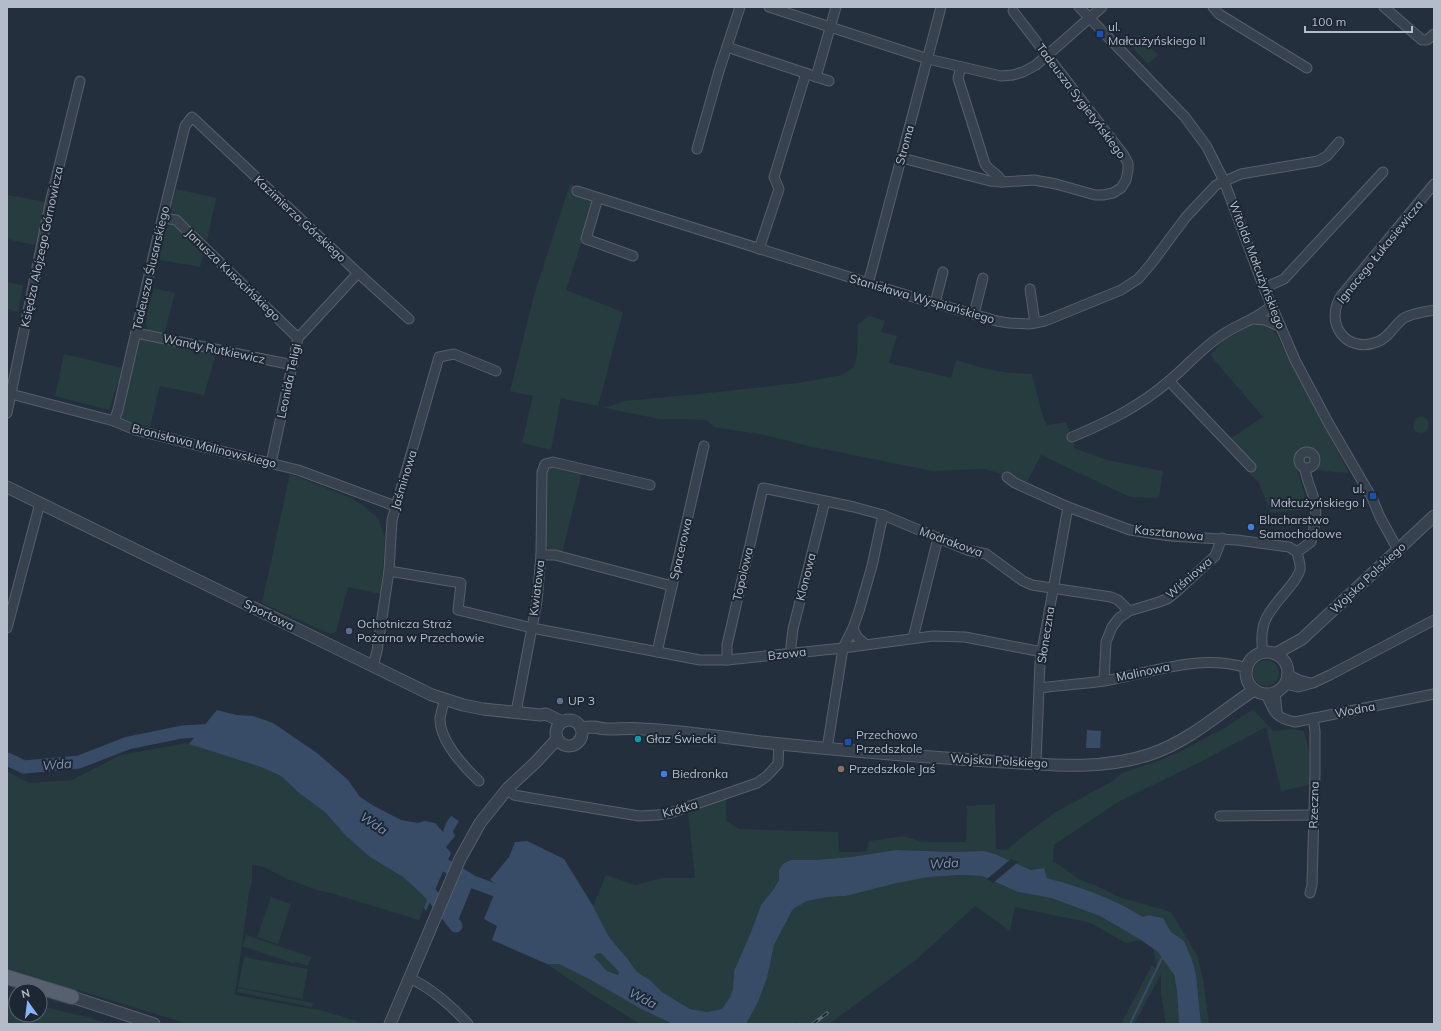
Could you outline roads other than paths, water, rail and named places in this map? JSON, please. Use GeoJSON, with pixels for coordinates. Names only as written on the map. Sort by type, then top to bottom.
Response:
{"type":"FeatureCollection","features":[{"type":"Feature","properties":{"kind":"main road"},"geometry":{"type":"LineString","coordinates":[[7,977],[25,983]]}},
{"type":"Feature","properties":{"kind":"main road"},"geometry":{"type":"LineString","coordinates":[[48,990],[72,997]]}},
{"type":"Feature","properties":{"kind":"street"},"geometry":{"type":"LineString","coordinates":[[697,149],[719,71],[740,7]]}},
{"type":"Feature","properties":{"kind":"street"},"geometry":{"type":"LineString","coordinates":[[769,7],[929,59],[992,75],[1002,76],[1013,75],[1030,69],[1048,56],[1102,7]]}},
{"type":"Feature","properties":{"kind":"street"},"geometry":{"type":"LineString","coordinates":[[816,77],[836,7]]}},
{"type":"Feature","properties":{"kind":"street","name":"Stroma"},"geometry":{"type":"LineString","coordinates":[[868,284],[942,7]]}},
{"type":"Feature","properties":{"kind":"street","name":"Witolda Małcużyńskiego"},"geometry":{"type":"LineString","coordinates":[[1080,7],[1189,123],[1207,146],[1224,181],[1271,306],[1295,360],[1372,498],[1380,517],[1398,550]]}},
{"type":"Feature","properties":{"kind":"street"},"geometry":{"type":"LineString","coordinates":[[1213,7],[1219,14],[1306,68]]}},
{"type":"Feature","properties":{"kind":"street"},"geometry":{"type":"LineString","coordinates":[[1384,7],[1422,40],[1431,38],[1434,34]]}},
{"type":"Feature","properties":{"kind":"street","name":"Tadeusza Sygietyńskiego"},"geometry":{"type":"LineString","coordinates":[[902,158],[990,181],[1002,182],[1034,180],[1056,184],[1095,195],[1113,193],[1121,188],[1126,180],[1128,170],[1128,163],[1123,154],[1013,11]]}},
{"type":"Feature","properties":{"kind":"street"},"geometry":{"type":"LineString","coordinates":[[727,47],[828,81]]}},
{"type":"Feature","properties":{"kind":"street"},"geometry":{"type":"LineString","coordinates":[[961,67],[958,78],[986,167],[1000,176],[1002,182]]}},
{"type":"Feature","properties":{"kind":"street"},"geometry":{"type":"LineString","coordinates":[[759,249],[779,189],[774,177],[806,73]]}},
{"type":"Feature","properties":{"kind":"street","name":"Księdza Alojzego Górnowicza"},"geometry":{"type":"LineString","coordinates":[[7,413],[9,394],[51,199],[80,81]]}},
{"type":"Feature","properties":{"kind":"street","name":"Tadeusza Ślusarskiego"},"geometry":{"type":"LineString","coordinates":[[114,421],[118,410],[185,126],[192,117]]}},
{"type":"Feature","properties":{"kind":"street","name":"Kazimierza Górskiego"},"geometry":{"type":"LineString","coordinates":[[192,117],[409,319]]}},
{"type":"Feature","properties":{"kind":"street","name":"Stanisława Wyspiańskiego"},"geometry":{"type":"LineString","coordinates":[[577,191],[868,284],[1009,323],[1035,323],[1045,321],[1111,295],[1138,279],[1186,217],[1216,185],[1241,174],[1318,161],[1327,156],[1339,142]]}},
{"type":"Feature","properties":{"kind":"street"},"geometry":{"type":"LineString","coordinates":[[1264,288],[1284,279],[1383,172]]}},
{"type":"Feature","properties":{"kind":"street","name":"Ignacego Łukasiewicza"},"geometry":{"type":"LineString","coordinates":[[1434,184],[1341,296],[1336,306],[1335,317],[1337,327],[1344,338],[1354,343],[1363,345],[1377,343],[1382,340],[1408,316],[1434,310]]}},
{"type":"Feature","properties":{"kind":"street"},"geometry":{"type":"LineString","coordinates":[[598,198],[586,239],[633,256]]}},
{"type":"Feature","properties":{"kind":"street","name":"Janusza Kusocińskiego"},"geometry":{"type":"LineString","coordinates":[[163,218],[176,220],[298,338]]}},
{"type":"Feature","properties":{"kind":"street"},"geometry":{"type":"LineString","coordinates":[[934,303],[943,272]]}},
{"type":"Feature","properties":{"kind":"street","name":"Leonida Teligi"},"geometry":{"type":"LineString","coordinates":[[271,464],[298,338],[358,273]]}},
{"type":"Feature","properties":{"kind":"street"},"geometry":{"type":"LineString","coordinates":[[974,314],[983,278]]}},
{"type":"Feature","properties":{"kind":"street"},"geometry":{"type":"LineString","coordinates":[[1030,289],[1035,323]]}},
{"type":"Feature","properties":{"kind":"street"},"geometry":{"type":"LineString","coordinates":[[1072,437],[1124,414],[1140,404],[1169,382],[1221,335],[1262,314],[1271,306]]}},
{"type":"Feature","properties":{"kind":"street"},"geometry":{"type":"LineString","coordinates":[[1250,320],[1256,318],[1266,320],[1281,327]]}},
{"type":"Feature","properties":{"kind":"street","name":"Wandy Rutkiewicz"},"geometry":{"type":"LineString","coordinates":[[136,332],[293,365]]}},
{"type":"Feature","properties":{"kind":"street","name":"Jaśminowa"},"geometry":{"type":"LineString","coordinates":[[373,666],[377,651],[388,571],[392,520],[439,357],[454,354],[496,371]]}},
{"type":"Feature","properties":{"kind":"street"},"geometry":{"type":"LineString","coordinates":[[1169,382],[1251,467]]}},
{"type":"Feature","properties":{"kind":"street","name":"Bronisława Malinowskiego"},"geometry":{"type":"LineString","coordinates":[[9,394],[114,421],[134,430],[298,470],[395,506]]}},
{"type":"Feature","properties":{"kind":"street","name":"Spacerowa"},"geometry":{"type":"LineString","coordinates":[[658,652],[704,446]]}},
{"type":"Feature","properties":{"kind":"street","name":"Kwiatowa"},"geometry":{"type":"LineString","coordinates":[[516,712],[537,601],[542,555],[542,472],[545,464],[554,462],[650,485]]}},
{"type":"Feature","properties":{"kind":"street"},"geometry":{"type":"LineString","coordinates":[[1263,653],[1261,639],[1263,623],[1294,582],[1300,570],[1297,552],[1311,542],[1316,518],[1315,500],[1305,468]]}},
{"type":"Feature","properties":{"kind":"street","name":"Kasztanowa"},"geometry":{"type":"LineString","coordinates":[[1007,477],[1015,483],[1068,507],[1130,530],[1170,536],[1222,538],[1289,547],[1297,552]]}},
{"type":"Feature","properties":{"kind":"street","name":"Sportowa"},"geometry":{"type":"LineString","coordinates":[[7,487],[432,695],[463,705],[483,709],[540,715],[543,720],[560,734]]}},
{"type":"Feature","properties":{"kind":"street","name":"Modrakowa"},"geometry":{"type":"LineString","coordinates":[[763,488],[883,515],[967,550],[986,554],[1023,581],[1032,585],[1111,597],[1118,600],[1129,611]]}},
{"type":"Feature","properties":{"kind":"street","name":"Topolowa"},"geometry":{"type":"LineString","coordinates":[[727,660],[727,645],[763,488]]}},
{"type":"Feature","properties":{"kind":"street","name":"Klonowa"},"geometry":{"type":"LineString","coordinates":[[791,653],[793,629],[825,501]]}},
{"type":"Feature","properties":{"kind":"street"},"geometry":{"type":"LineString","coordinates":[[7,628],[40,503]]}},
{"type":"Feature","properties":{"kind":"street","name":"Słoneczna"},"geometry":{"type":"LineString","coordinates":[[1036,764],[1042,652],[1068,507]]}},
{"type":"Feature","properties":{"kind":"street"},"geometry":{"type":"LineString","coordinates":[[827,749],[843,648],[853,628],[872,566],[883,515]]}},
{"type":"Feature","properties":{"kind":"street","name":"Wojska Polskiego"},"geometry":{"type":"LineString","coordinates":[[1275,654],[1302,639],[1434,516]]}},
{"type":"Feature","properties":{"kind":"street"},"geometry":{"type":"LineString","coordinates":[[913,638],[938,538]]}},
{"type":"Feature","properties":{"kind":"street","name":"Wiśniowa"},"geometry":{"type":"LineString","coordinates":[[1104,680],[1106,642],[1119,618],[1129,611],[1167,599],[1176,593],[1215,556],[1222,538]]}},
{"type":"Feature","properties":{"kind":"street"},"geometry":{"type":"LineString","coordinates":[[542,555],[555,556],[672,586]]}},
{"type":"Feature","properties":{"kind":"street","name":"Bzowa"},"geometry":{"type":"LineString","coordinates":[[388,571],[461,583],[458,610],[532,628],[700,660],[727,660],[843,648],[933,636],[965,637],[1042,652]]}},
{"type":"Feature","properties":{"kind":"street"},"geometry":{"type":"LineString","coordinates":[[1286,674],[1281,689],[1271,693],[1251,686],[1246,675],[1250,661],[1256,656],[1263,653],[1275,654],[1281,658],[1286,674],[1298,686],[1313,683],[1434,620]]}},
{"type":"Feature","properties":{"kind":"street"},"geometry":{"type":"LineString","coordinates":[[853,628],[857,636],[865,644]]}},
{"type":"Feature","properties":{"kind":"street","name":"Wojska Polskiego"},"geometry":{"type":"LineString","coordinates":[[1286,674],[1302,639]]}},
{"type":"Feature","properties":{"kind":"street","name":"Malinowa"},"geometry":{"type":"LineString","coordinates":[[1040,688],[1104,680],[1188,664],[1225,663],[1247,668]]}},
{"type":"Feature","properties":{"kind":"street","name":"Wojska Polskiego"},"geometry":{"type":"LineString","coordinates":[[581,732],[606,729],[646,729],[827,749],[913,756],[1036,764],[1111,763],[1150,754],[1184,739],[1204,727],[1251,686]]}},
{"type":"Feature","properties":{"kind":"street","name":"Wodna"},"geometry":{"type":"LineString","coordinates":[[1271,693],[1277,715],[1283,720],[1294,722],[1434,694]]}},
{"type":"Feature","properties":{"kind":"street"},"geometry":{"type":"LineString","coordinates":[[445,700],[440,718],[442,732],[457,757],[479,781]]}},
{"type":"Feature","properties":{"kind":"street","name":"Rzeczna"},"geometry":{"type":"LineString","coordinates":[[1310,892],[1312,885],[1315,731],[1313,718]]}},
{"type":"Feature","properties":{"kind":"street"},"geometry":{"type":"LineString","coordinates":[[390,1024],[467,846],[480,823],[508,788],[536,762],[560,734],[567,720],[578,723],[581,732],[580,740],[574,745],[567,746],[560,734]]}},
{"type":"Feature","properties":{"kind":"street","name":"Krótka"},"geometry":{"type":"LineString","coordinates":[[508,788],[514,795],[639,816],[658,815],[670,813],[757,784],[778,764],[779,744]]}},
{"type":"Feature","properties":{"kind":"street"},"geometry":{"type":"LineString","coordinates":[[1220,816],[1313,815]]}},
{"type":"Feature","properties":{"kind":"street"},"geometry":{"type":"LineString","coordinates":[[409,978],[418,982],[457,1011],[468,1024]]}},
{"type":"Feature","properties":{"kind":"street"},"geometry":{"type":"LineString","coordinates":[[72,997],[154,1024]]}},
{"type":"Feature","properties":{"kind":"water"},"geometry":{"type":"Polygon","coordinates":[[[217,710],[236,715],[253,716],[273,723],[317,753],[348,780],[360,797],[401,820],[418,823],[424,821],[435,823],[443,832],[446,823],[451,816],[459,821],[453,831],[455,836],[446,847],[451,853],[426,911],[424,908],[427,899],[403,877],[370,857],[346,836],[326,813],[299,793],[281,776],[261,767],[189,744],[217,710]]]}},
{"type":"Feature","properties":{"kind":"water"},"geometry":{"type":"Polygon","coordinates":[[[1087,730],[1101,731],[1100,748],[1086,748],[1087,730]]]}},
{"type":"Feature","properties":{"kind":"water"},"geometry":{"type":"Polygon","coordinates":[[[527,841],[564,859],[593,906],[609,937],[637,972],[650,980],[662,992],[690,1009],[707,1012],[722,1009],[730,997],[733,989],[734,971],[761,905],[779,880],[779,870],[783,864],[791,860],[851,857],[896,850],[952,852],[984,851],[995,854],[1031,870],[1044,868],[1047,878],[1096,894],[1120,904],[1143,917],[1149,915],[1163,918],[1171,932],[1184,941],[1191,957],[1196,974],[1201,1024],[1179,1024],[1177,991],[1174,975],[1158,952],[1141,940],[1100,916],[1051,898],[1018,892],[982,876],[959,875],[929,877],[897,883],[846,896],[827,897],[807,901],[793,909],[774,945],[767,978],[758,1002],[746,1024],[673,1024],[641,1009],[591,980],[559,964],[547,964],[492,940],[497,926],[484,919],[498,885],[490,880],[509,857],[515,842],[527,841]],[[601,953],[596,954],[594,957],[607,971],[618,975],[619,972],[601,953]]]}},
{"type":"Feature","properties":{"kind":"water"},"geometry":{"type":"Polygon","coordinates":[[[461,870],[476,877],[455,928],[448,926],[442,918],[461,870]]]}},
{"type":"Feature","properties":{"kind":"waterway","name":"Wda"},"geometry":{"type":"LineString","coordinates":[[7,759],[24,767],[79,762],[128,743],[182,732],[216,730]]}},
{"type":"Feature","properties":{"kind":"waterway","name":"Wda"},"geometry":{"type":"LineString","coordinates":[[430,856],[473,882],[495,890],[509,900]]}},
{"type":"Feature","properties":{"kind":"waterway"},"geometry":{"type":"LineString","coordinates":[[425,880],[427,889],[456,926]]}},
{"type":"Feature","properties":{"kind":"waterway"},"geometry":{"type":"LineString","coordinates":[[1130,1024],[1162,958]]}},
{"type":"Feature","properties":{"kind":"railway"},"geometry":{"type":"LineString","coordinates":[[813,1024],[827,1013]]}},
{"type":"Feature","properties":{"kind":"place","name":"ul. Małcużyńskiego II"},"geometry":{"type":"Point","coordinates":[1100,34]}},
{"type":"Feature","properties":{"kind":"place","name":"ul. Małcużyńskiego I"},"geometry":{"type":"Point","coordinates":[1373,496]}},
{"type":"Feature","properties":{"kind":"place","name":"Blacharstwo Samochodowe"},"geometry":{"type":"Point","coordinates":[1251,527]}},
{"type":"Feature","properties":{"kind":"place","name":"Ochotnicza Straż Pożarna w Przechowie"},"geometry":{"type":"Point","coordinates":[349,631]}},
{"type":"Feature","properties":{"kind":"place","name":"UP 3"},"geometry":{"type":"Point","coordinates":[560,701]}},
{"type":"Feature","properties":{"kind":"place","name":"Głaz Świecki"},"geometry":{"type":"Point","coordinates":[638,739]}},
{"type":"Feature","properties":{"kind":"place","name":"Przechowo Przedszkole"},"geometry":{"type":"Point","coordinates":[848,742]}},
{"type":"Feature","properties":{"kind":"place","name":"Przedszkole Jaś"},"geometry":{"type":"Point","coordinates":[841,769]}},
{"type":"Feature","properties":{"kind":"place","name":"Biedronka"},"geometry":{"type":"Point","coordinates":[664,774]}}]}
